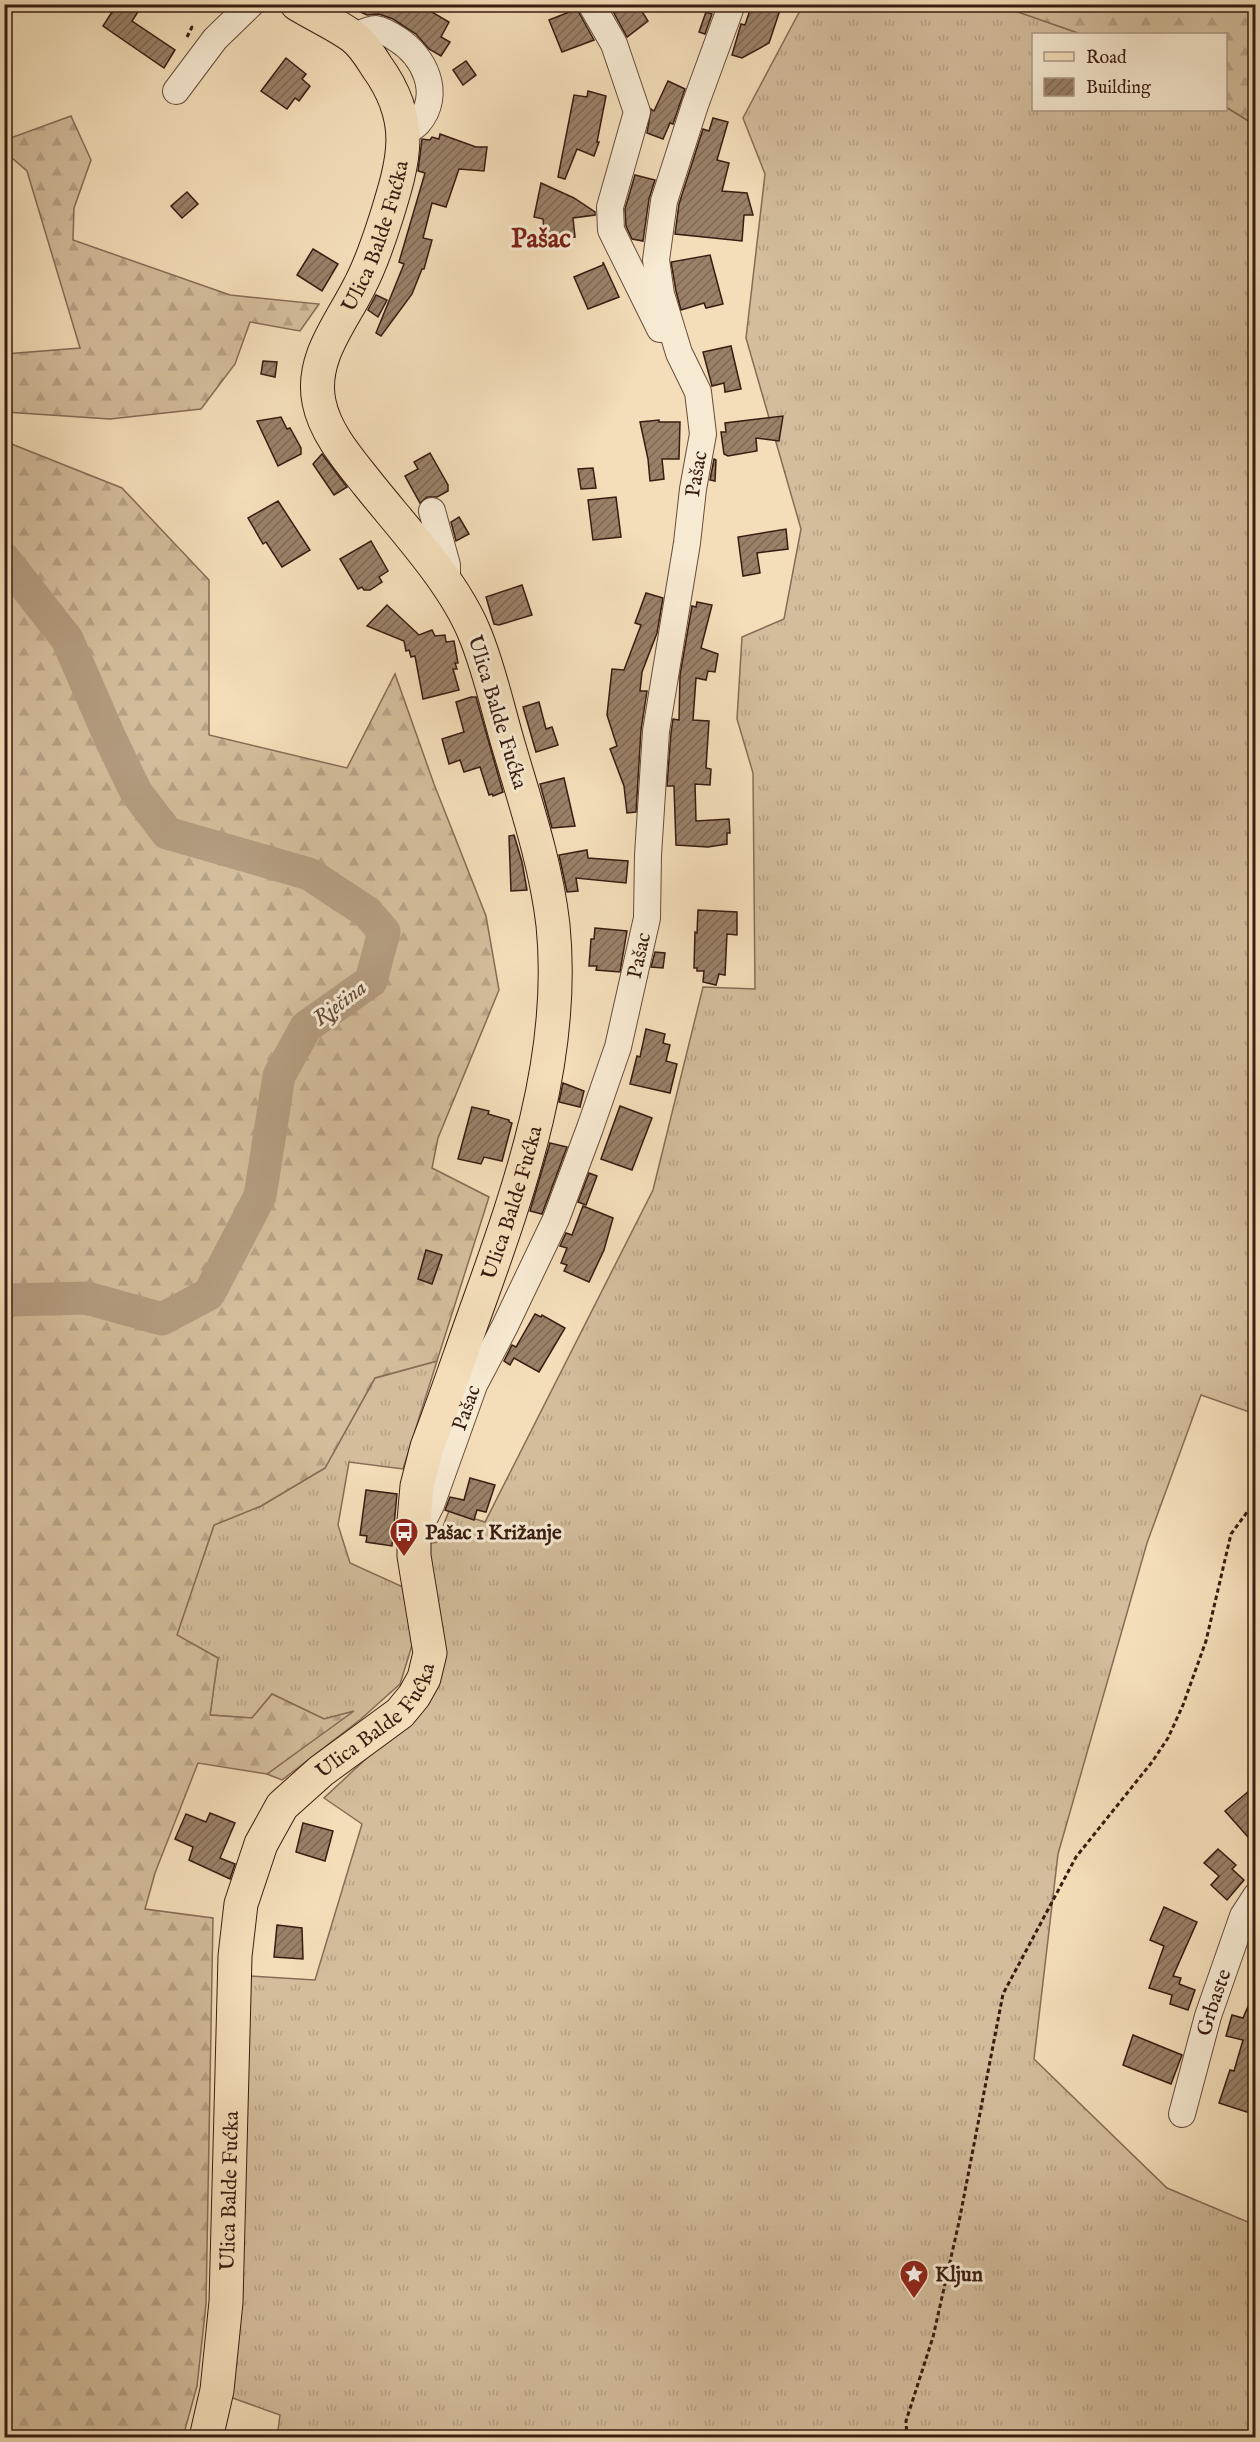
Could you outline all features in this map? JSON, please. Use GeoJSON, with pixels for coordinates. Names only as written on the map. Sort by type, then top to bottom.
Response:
{"type":"FeatureCollection","features":[{"type":"Feature","properties":{"kind":"main road","name":"Ulica Balde Fućka"},"geometry":{"type":"LineString","coordinates":[[206,2438],[217,2390],[226,2302],[235,1956],[240,1904],[261,1844],[282,1806],[321,1771],[400,1713],[414,1696],[424,1678],[430,1653],[414,1556],[417,1486],[427,1447],[519,1187],[545,1081],[553,1020],[552,923],[535,833],[474,631],[447,584],[355,468],[328,428],[319,401],[318,368],[338,324],[361,284],[383,228],[403,158],[403,134],[397,105],[386,79],[354,37],[297,4]]}},
{"type":"Feature","properties":{"kind":"street"},"geometry":{"type":"LineString","coordinates":[[177,91],[215,39],[251,4]]}},
{"type":"Feature","properties":{"kind":"street","name":"Pašac"},"geometry":{"type":"LineString","coordinates":[[591,4],[614,44],[637,112],[610,207],[611,230],[657,324],[679,353]]}},
{"type":"Feature","properties":{"kind":"street","name":"Pašac"},"geometry":{"type":"LineString","coordinates":[[414,1521],[426,1515],[431,1505],[474,1385],[556,1219],[618,1047],[647,918],[648,855],[656,731],[703,434],[698,392],[679,353],[661,294],[656,260],[664,201],[695,105],[732,4]]}},
{"type":"Feature","properties":{"kind":"street"},"geometry":{"type":"LineString","coordinates":[[432,511],[447,565],[447,584]]}},
{"type":"Feature","properties":{"kind":"street","name":"Grbaste"},"geometry":{"type":"LineString","coordinates":[[1182,2114],[1211,2006],[1243,1916],[1256,1896]]}},
{"type":"Feature","properties":{"kind":"path"},"geometry":{"type":"LineString","coordinates":[[187,37],[192,27],[196,29]]}},
{"type":"Feature","properties":{"kind":"path"},"geometry":{"type":"LineString","coordinates":[[907,2438],[906,2421],[933,2337],[959,2222],[1003,1994],[1076,1857],[1152,1762],[1168,1738],[1183,1706],[1214,1614],[1222,1566],[1231,1534],[1256,1500]]}},
{"type":"Feature","properties":{"kind":"green space"},"geometry":{"type":"Polygon","coordinates":[[[803,5],[998,5],[1078,33],[1032,33],[1032,111],[1227,111],[1227,108],[1255,125],[1255,1414],[1201,1395],[1147,1543],[1058,1854],[1034,2059],[1167,2188],[1255,2225],[1255,2437],[277,2438],[280,2415],[227,2396],[250,1976],[315,1980],[362,1824],[324,1798],[430,1699],[427,1544],[437,1542],[449,1511],[485,1522],[653,1190],[703,987],[755,989],[753,773],[737,719],[742,637],[784,619],[801,529],[746,338],[765,174],[743,118],[803,5]]]}},
{"type":"Feature","properties":{"kind":"green space"},"geometry":{"type":"Polygon","coordinates":[[[998,5],[1255,5],[1255,125],[1227,108],[1227,33],[1078,33],[998,5]]]}},
{"type":"Feature","properties":{"kind":"green space"},"geometry":{"type":"Polygon","coordinates":[[[71,116],[91,160],[74,208],[73,240],[230,295],[319,304],[300,331],[250,322],[235,364],[201,409],[110,419],[5,412],[5,354],[80,348],[27,171],[4,151],[5,140],[71,116]]]}},
{"type":"Feature","properties":{"kind":"green space"},"geometry":{"type":"Polygon","coordinates":[[[4,441],[122,488],[209,580],[209,735],[347,768],[395,674],[434,784],[486,916],[499,990],[438,1138],[432,1168],[489,1197],[437,1361],[375,1378],[325,1468],[261,1506],[214,1525],[177,1635],[218,1658],[210,1715],[252,1718],[272,1694],[324,1719],[354,1711],[267,1774],[198,1763],[155,1873],[145,1909],[213,1918],[206,2304],[197,2386],[183,2437],[5,2437],[4,441]]]}},
{"type":"Feature","properties":{"kind":"green space"},"geometry":{"type":"Polygon","coordinates":[[[437,1361],[403,1469],[349,1462],[338,1525],[350,1563],[403,1587],[414,1639],[400,1684],[361,1719],[282,1780],[267,1774],[352,1712],[324,1719],[272,1694],[252,1718],[210,1715],[218,1658],[176,1636],[214,1525],[261,1506],[325,1468],[375,1378],[437,1361]]]}},
{"type":"Feature","properties":{"kind":"building"},"geometry":{"type":"Polygon","coordinates":[[[117,4],[143,4],[132,21],[175,50],[164,68],[103,26],[117,4]]]}},
{"type":"Feature","properties":{"kind":"building"},"geometry":{"type":"Polygon","coordinates":[[[343,4],[420,5],[449,22],[441,37],[450,42],[441,56],[429,49],[416,34],[393,19],[379,14],[367,15],[343,4]]]}},
{"type":"Feature","properties":{"kind":"building"},"geometry":{"type":"Polygon","coordinates":[[[609,4],[626,4],[628,10],[638,5],[648,21],[627,37],[609,4]]]}},
{"type":"Feature","properties":{"kind":"building"},"geometry":{"type":"Polygon","coordinates":[[[752,4],[782,4],[769,43],[742,58],[732,55],[741,24],[745,25],[752,4]]]}},
{"type":"Feature","properties":{"kind":"building"},"geometry":{"type":"Polygon","coordinates":[[[577,9],[594,40],[562,52],[549,20],[577,9]]]}},
{"type":"Feature","properties":{"kind":"building"},"geometry":{"type":"Polygon","coordinates":[[[706,12],[712,14],[705,34],[699,32],[706,12]]]}},
{"type":"Feature","properties":{"kind":"building"},"geometry":{"type":"Polygon","coordinates":[[[286,58],[306,74],[302,79],[310,86],[299,101],[295,98],[287,109],[261,91],[286,58]]]}},
{"type":"Feature","properties":{"kind":"building"},"geometry":{"type":"Polygon","coordinates":[[[466,61],[476,75],[463,85],[453,70],[466,61]]]}},
{"type":"Feature","properties":{"kind":"building"},"geometry":{"type":"Polygon","coordinates":[[[668,81],[685,89],[673,124],[670,123],[663,139],[647,133],[651,109],[654,111],[668,81]]]}},
{"type":"Feature","properties":{"kind":"building"},"geometry":{"type":"Polygon","coordinates":[[[588,91],[606,96],[597,142],[599,142],[594,156],[577,149],[565,179],[558,177],[574,95],[587,97],[588,91]]]}},
{"type":"Feature","properties":{"kind":"building"},"geometry":{"type":"Polygon","coordinates":[[[713,118],[728,122],[717,160],[729,163],[722,191],[747,193],[753,215],[744,215],[742,241],[675,234],[679,204],[703,129],[709,131],[713,118]]]}},
{"type":"Feature","properties":{"kind":"building"},"geometry":{"type":"Polygon","coordinates":[[[440,134],[476,147],[487,147],[484,171],[459,169],[446,207],[432,203],[423,238],[432,240],[424,269],[422,269],[412,294],[381,336],[376,333],[404,264],[399,262],[425,173],[418,171],[422,139],[430,140],[432,137],[439,139],[440,134]]]}},
{"type":"Feature","properties":{"kind":"building"},"geometry":{"type":"Polygon","coordinates":[[[635,175],[655,180],[649,199],[643,241],[632,239],[626,226],[625,209],[635,175]]]}},
{"type":"Feature","properties":{"kind":"building"},"geometry":{"type":"Polygon","coordinates":[[[541,183],[574,198],[595,212],[595,215],[573,218],[575,237],[545,240],[543,219],[534,217],[541,183]]]}},
{"type":"Feature","properties":{"kind":"building"},"geometry":{"type":"Polygon","coordinates":[[[187,192],[198,204],[182,218],[171,206],[187,192]]]}},
{"type":"Feature","properties":{"kind":"building"},"geometry":{"type":"Polygon","coordinates":[[[313,249],[338,264],[322,291],[297,275],[313,249]]]}},
{"type":"Feature","properties":{"kind":"building"},"geometry":{"type":"Polygon","coordinates":[[[710,255],[723,304],[706,308],[704,303],[681,310],[671,262],[710,255]]]}},
{"type":"Feature","properties":{"kind":"building"},"geometry":{"type":"Polygon","coordinates":[[[603,262],[619,297],[588,309],[574,277],[603,265],[603,262]]]}},
{"type":"Feature","properties":{"kind":"building"},"geometry":{"type":"Polygon","coordinates":[[[376,295],[387,300],[378,317],[368,310],[376,295]]]}},
{"type":"Feature","properties":{"kind":"building"},"geometry":{"type":"Polygon","coordinates":[[[731,346],[741,389],[725,392],[724,383],[712,386],[703,352],[731,346]]]}},
{"type":"Feature","properties":{"kind":"building"},"geometry":{"type":"Polygon","coordinates":[[[263,361],[277,362],[275,377],[261,374],[263,361]]]}},
{"type":"Feature","properties":{"kind":"building"},"geometry":{"type":"Polygon","coordinates":[[[783,416],[779,441],[756,438],[757,451],[728,456],[724,454],[721,432],[726,432],[725,423],[783,416]]]}},
{"type":"Feature","properties":{"kind":"building"},"geometry":{"type":"Polygon","coordinates":[[[281,417],[301,448],[301,454],[278,466],[257,421],[281,417]]]}},
{"type":"Feature","properties":{"kind":"building"},"geometry":{"type":"Polygon","coordinates":[[[659,420],[659,422],[680,422],[679,459],[662,459],[664,479],[650,481],[640,422],[659,420]]]}},
{"type":"Feature","properties":{"kind":"building"},"geometry":{"type":"Polygon","coordinates":[[[430,453],[448,485],[448,491],[437,497],[427,497],[420,503],[405,476],[418,469],[414,462],[430,453]]]}},
{"type":"Feature","properties":{"kind":"building"},"geometry":{"type":"Polygon","coordinates":[[[322,454],[347,487],[334,495],[313,464],[322,454]]]}},
{"type":"Feature","properties":{"kind":"building"},"geometry":{"type":"Polygon","coordinates":[[[714,459],[716,460],[715,481],[710,480],[714,459]]]}},
{"type":"Feature","properties":{"kind":"building"},"geometry":{"type":"Polygon","coordinates":[[[593,468],[596,488],[581,489],[578,469],[593,468]]]}},
{"type":"Feature","properties":{"kind":"building"},"geometry":{"type":"Polygon","coordinates":[[[616,497],[621,537],[593,540],[588,500],[616,497]]]}},
{"type":"Feature","properties":{"kind":"building"},"geometry":{"type":"Polygon","coordinates":[[[278,501],[310,550],[282,567],[266,542],[263,544],[248,518],[278,501]]]}},
{"type":"Feature","properties":{"kind":"building"},"geometry":{"type":"Polygon","coordinates":[[[459,517],[469,534],[456,541],[451,522],[459,517]]]}},
{"type":"Feature","properties":{"kind":"building"},"geometry":{"type":"Polygon","coordinates":[[[786,529],[788,549],[757,553],[760,573],[743,576],[738,537],[786,529]]]}},
{"type":"Feature","properties":{"kind":"building"},"geometry":{"type":"Polygon","coordinates":[[[371,541],[388,571],[379,577],[382,582],[370,590],[364,590],[362,587],[358,589],[340,559],[371,541]]]}},
{"type":"Feature","properties":{"kind":"building"},"geometry":{"type":"Polygon","coordinates":[[[522,585],[532,615],[499,625],[494,624],[486,597],[522,585]]]}},
{"type":"Feature","properties":{"kind":"building"},"geometry":{"type":"Polygon","coordinates":[[[646,593],[663,598],[657,633],[642,672],[640,691],[647,691],[641,730],[636,812],[627,813],[624,786],[610,749],[617,746],[607,715],[612,669],[624,670],[641,625],[635,623],[646,593]]]}},
{"type":"Feature","properties":{"kind":"building"},"geometry":{"type":"Polygon","coordinates":[[[697,602],[712,605],[701,648],[718,654],[715,672],[708,671],[706,680],[696,678],[693,720],[709,721],[706,768],[711,769],[710,785],[695,784],[696,821],[729,819],[730,833],[727,833],[727,844],[708,847],[676,845],[674,786],[667,786],[673,719],[679,720],[680,675],[692,606],[696,607],[697,602]]]}},
{"type":"Feature","properties":{"kind":"building"},"geometry":{"type":"Polygon","coordinates":[[[387,605],[419,635],[432,630],[435,636],[445,635],[446,642],[454,641],[458,663],[455,663],[457,669],[453,669],[459,690],[423,699],[415,656],[411,657],[409,650],[406,651],[404,641],[367,626],[387,605]]]}},
{"type":"Feature","properties":{"kind":"building"},"geometry":{"type":"Polygon","coordinates":[[[476,697],[503,792],[493,796],[489,795],[480,767],[464,772],[460,760],[449,764],[442,739],[464,732],[456,702],[476,697]]]}},
{"type":"Feature","properties":{"kind":"building"},"geometry":{"type":"Polygon","coordinates":[[[539,702],[546,729],[552,727],[558,745],[536,752],[523,707],[539,702]]]}},
{"type":"Feature","properties":{"kind":"building"},"geometry":{"type":"Polygon","coordinates":[[[564,778],[575,826],[552,828],[540,784],[564,778]]]}},
{"type":"Feature","properties":{"kind":"building"},"geometry":{"type":"Polygon","coordinates":[[[514,835],[527,890],[511,891],[509,836],[514,835]]]}},
{"type":"Feature","properties":{"kind":"building"},"geometry":{"type":"Polygon","coordinates":[[[587,850],[588,858],[628,861],[626,883],[576,878],[578,891],[567,892],[559,855],[587,850]]]}},
{"type":"Feature","properties":{"kind":"building"},"geometry":{"type":"Polygon","coordinates":[[[698,910],[737,912],[737,935],[727,934],[725,975],[719,974],[716,985],[703,982],[704,971],[697,971],[697,968],[694,968],[698,910]]]}},
{"type":"Feature","properties":{"kind":"building"},"geometry":{"type":"Polygon","coordinates":[[[595,928],[627,931],[620,972],[596,970],[597,966],[589,966],[591,939],[594,939],[595,928]]]}},
{"type":"Feature","properties":{"kind":"building"},"geometry":{"type":"Polygon","coordinates":[[[655,952],[665,953],[663,968],[651,967],[655,952]]]}},
{"type":"Feature","properties":{"kind":"building"},"geometry":{"type":"Polygon","coordinates":[[[646,1029],[665,1034],[663,1043],[670,1045],[666,1061],[677,1064],[670,1093],[630,1084],[637,1056],[640,1057],[646,1029]]]}},
{"type":"Feature","properties":{"kind":"building"},"geometry":{"type":"Polygon","coordinates":[[[563,1083],[584,1091],[580,1107],[559,1102],[563,1083]]]}},
{"type":"Feature","properties":{"kind":"building"},"geometry":{"type":"Polygon","coordinates":[[[620,1106],[652,1118],[632,1170],[601,1159],[620,1106]]]}},
{"type":"Feature","properties":{"kind":"building"},"geometry":{"type":"Polygon","coordinates":[[[472,1107],[489,1111],[488,1114],[512,1123],[502,1161],[484,1157],[481,1164],[458,1159],[472,1107]]]}},
{"type":"Feature","properties":{"kind":"building"},"geometry":{"type":"Polygon","coordinates":[[[550,1143],[567,1147],[542,1214],[530,1211],[550,1143]]]}},
{"type":"Feature","properties":{"kind":"building"},"geometry":{"type":"Polygon","coordinates":[[[589,1173],[597,1176],[586,1205],[578,1202],[589,1173]]]}},
{"type":"Feature","properties":{"kind":"building"},"geometry":{"type":"Polygon","coordinates":[[[583,1206],[613,1218],[604,1250],[589,1282],[564,1271],[567,1265],[561,1263],[567,1248],[560,1246],[566,1233],[572,1235],[583,1206]]]}},
{"type":"Feature","properties":{"kind":"building"},"geometry":{"type":"Polygon","coordinates":[[[426,1250],[442,1255],[432,1284],[418,1279],[426,1250]]]}},
{"type":"Feature","properties":{"kind":"building"},"geometry":{"type":"Polygon","coordinates":[[[535,1314],[541,1317],[542,1315],[565,1328],[539,1372],[514,1358],[510,1365],[504,1361],[512,1345],[516,1347],[535,1314]]]}},
{"type":"Feature","properties":{"kind":"building"},"geometry":{"type":"Polygon","coordinates":[[[470,1478],[495,1485],[486,1512],[477,1510],[474,1520],[445,1510],[450,1497],[464,1500],[470,1478]]]}},
{"type":"Feature","properties":{"kind":"building"},"geometry":{"type":"Polygon","coordinates":[[[366,1490],[397,1494],[392,1546],[366,1542],[367,1536],[360,1535],[366,1490]]]}},
{"type":"Feature","properties":{"kind":"building"},"geometry":{"type":"Polygon","coordinates":[[[1256,1785],[1256,1846],[1225,1811],[1256,1785]]]}},
{"type":"Feature","properties":{"kind":"building"},"geometry":{"type":"Polygon","coordinates":[[[210,1813],[235,1823],[220,1858],[235,1864],[230,1879],[189,1860],[193,1847],[175,1839],[186,1814],[206,1822],[210,1813]]]}},
{"type":"Feature","properties":{"kind":"building"},"geometry":{"type":"Polygon","coordinates":[[[303,1823],[333,1831],[325,1861],[296,1852],[303,1823]]]}},
{"type":"Feature","properties":{"kind":"building"},"geometry":{"type":"Polygon","coordinates":[[[1218,1849],[1236,1865],[1232,1869],[1244,1880],[1227,1900],[1211,1885],[1219,1876],[1204,1863],[1218,1849]]]}},
{"type":"Feature","properties":{"kind":"building"},"geometry":{"type":"Polygon","coordinates":[[[1164,1907],[1197,1922],[1173,1976],[1181,1978],[1179,1984],[1195,1990],[1188,2010],[1170,2004],[1172,1995],[1149,1988],[1164,1946],[1150,1940],[1164,1907]]]}},
{"type":"Feature","properties":{"kind":"building"},"geometry":{"type":"Polygon","coordinates":[[[277,1925],[302,1928],[303,1959],[274,1957],[277,1925]]]}},
{"type":"Feature","properties":{"kind":"building"},"geometry":{"type":"Polygon","coordinates":[[[1256,1988],[1256,2115],[1219,2103],[1230,2070],[1234,2071],[1243,2040],[1226,2036],[1232,2015],[1243,2018],[1256,1988]]]}},
{"type":"Feature","properties":{"kind":"building"},"geometry":{"type":"Polygon","coordinates":[[[1133,2035],[1182,2055],[1171,2084],[1123,2065],[1133,2035]]]}},
{"type":"Feature","properties":{"kind":"waterway","name":"Rječina"},"geometry":{"type":"LineString","coordinates":[[4,559],[67,639],[136,792],[167,833],[309,874],[367,912],[384,932],[371,981],[306,1027],[279,1076],[260,1196],[209,1294],[162,1319],[87,1298],[10,1300],[4,1304]]}},
{"type":"Feature","properties":{"kind":"place","name":"Pašac 1 Križanje"},"geometry":{"type":"Point","coordinates":[404,1558]}},
{"type":"Feature","properties":{"kind":"place","name":"Kljun"},"geometry":{"type":"Point","coordinates":[914,2300]}},
{"type":"Feature","properties":{"kind":"district","name":"Pašac"},"geometry":{"type":"Point","coordinates":[541,238]}}]}
